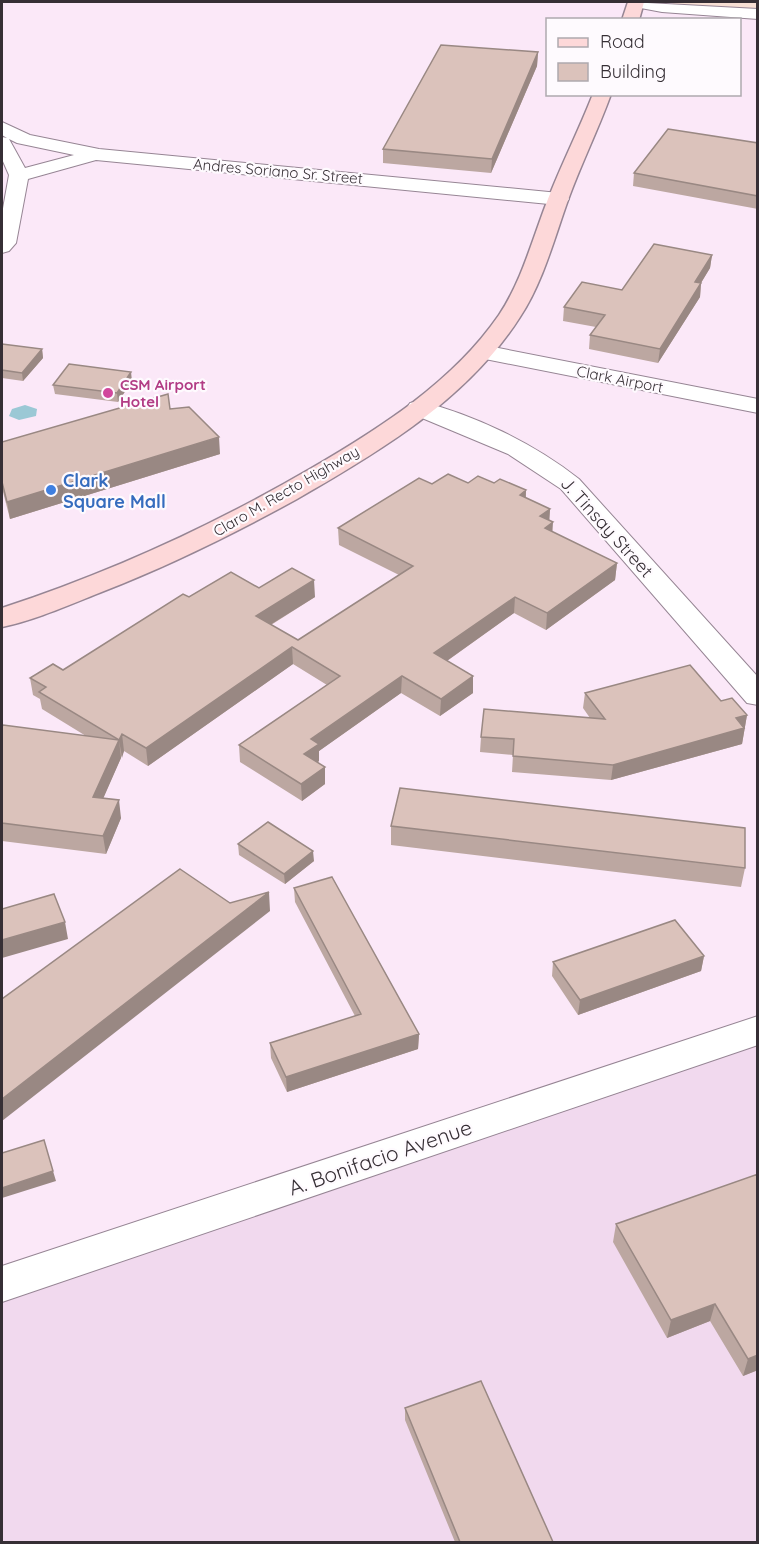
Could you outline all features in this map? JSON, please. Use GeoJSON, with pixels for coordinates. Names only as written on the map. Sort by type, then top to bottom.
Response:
{"type":"FeatureCollection","features":[{"type":"Feature","properties":{"kind":"main road"},"geometry":{"type":"LineString","coordinates":[[631,18],[636,2]]}},
{"type":"Feature","properties":{"kind":"main road","name":"Claro M. Recto Highway"},"geometry":{"type":"LineString","coordinates":[[2,618],[87,589],[142,567],[206,536],[345,460],[419,408],[487,345],[509,318],[532,272],[601,96]]}},
{"type":"Feature","properties":{"kind":"street"},"geometry":{"type":"LineString","coordinates":[[636,2],[662,7],[758,14]]}},
{"type":"Feature","properties":{"kind":"street","name":"Andres Soriano Sr. Street"},"geometry":{"type":"LineString","coordinates":[[2,128],[24,139],[99,155],[559,199]]}},
{"type":"Feature","properties":{"kind":"street"},"geometry":{"type":"LineString","coordinates":[[2,142],[13,159],[19,175],[6,243],[2,247]]}},
{"type":"Feature","properties":{"kind":"street"},"geometry":{"type":"LineString","coordinates":[[19,175],[99,155]]}},
{"type":"Feature","properties":{"kind":"street","name":"Clark Airport"},"geometry":{"type":"LineString","coordinates":[[487,345],[758,391]]}},
{"type":"Feature","properties":{"kind":"street","name":"Clark Airport"},"geometry":{"type":"LineString","coordinates":[[487,345],[758,406]]}},
{"type":"Feature","properties":{"kind":"street","name":"J. Tinsay Street"},"geometry":{"type":"LineString","coordinates":[[419,408],[501,441],[563,477],[758,696]]}},
{"type":"Feature","properties":{"kind":"street","name":"A. Bonifacio Avenue"},"geometry":{"type":"LineString","coordinates":[[2,1284],[758,1030]]}},
{"type":"Feature","properties":{"kind":"shaded area"},"geometry":{"type":"Polygon","coordinates":[[[673,2],[757,2],[757,11],[672,5],[673,2]]]}},
{"type":"Feature","properties":{"kind":"shaded area"},"geometry":{"type":"Polygon","coordinates":[[[757,1043],[757,1542],[2,1542],[2,1300],[757,1043]]]}},
{"type":"Feature","properties":{"kind":"water"},"geometry":{"type":"Polygon","coordinates":[[[25,405],[37,409],[36,416],[19,420],[9,416],[12,409],[25,405]]]}},
{"type":"Feature","properties":{"kind":"building"},"geometry":{"type":"Polygon","coordinates":[[[441,45],[538,52],[492,159],[383,149],[441,45]]]}},
{"type":"Feature","properties":{"kind":"building"},"geometry":{"type":"Polygon","coordinates":[[[668,129],[758,143],[758,196],[634,173],[668,129]]]}},
{"type":"Feature","properties":{"kind":"building"},"geometry":{"type":"Polygon","coordinates":[[[654,244],[712,255],[695,282],[701,283],[660,349],[590,335],[605,315],[564,307],[582,282],[622,290],[654,244]]]}},
{"type":"Feature","properties":{"kind":"building"},"geometry":{"type":"Polygon","coordinates":[[[2,344],[42,349],[22,373],[2,370],[2,344]]]}},
{"type":"Feature","properties":{"kind":"building"},"geometry":{"type":"Polygon","coordinates":[[[69,364],[131,372],[117,393],[53,385],[69,364]]]}},
{"type":"Feature","properties":{"kind":"building","name":"Clark Square Mall"},"geometry":{"type":"Polygon","coordinates":[[[168,394],[170,409],[189,407],[219,437],[7,502],[2,482],[2,442],[168,394]]]}},
{"type":"Feature","properties":{"kind":"building"},"geometry":{"type":"Polygon","coordinates":[[[448,474],[468,483],[478,476],[494,483],[500,479],[526,490],[520,495],[550,509],[540,516],[553,522],[545,528],[617,563],[547,613],[515,597],[434,653],[473,676],[441,699],[402,676],[311,739],[319,744],[304,754],[325,767],[301,784],[239,745],[340,676],[292,647],[146,748],[122,734],[119,740],[39,692],[46,687],[30,678],[53,664],[63,670],[183,594],[189,597],[231,572],[259,588],[292,568],[314,580],[256,616],[298,640],[413,566],[338,528],[419,478],[432,484],[448,474]]]}},
{"type":"Feature","properties":{"kind":"building"},"geometry":{"type":"Polygon","coordinates":[[[690,665],[721,701],[732,698],[747,715],[736,718],[744,728],[613,765],[513,756],[514,739],[481,737],[484,709],[605,719],[585,693],[690,665]]]}},
{"type":"Feature","properties":{"kind":"building"},"geometry":{"type":"Polygon","coordinates":[[[3,725],[119,740],[93,797],[119,800],[103,836],[2,823],[3,725]]]}},
{"type":"Feature","properties":{"kind":"building"},"geometry":{"type":"Polygon","coordinates":[[[400,788],[745,828],[745,868],[391,826],[400,788]]]}},
{"type":"Feature","properties":{"kind":"building"},"geometry":{"type":"Polygon","coordinates":[[[268,822],[313,851],[284,874],[238,844],[268,822]]]}},
{"type":"Feature","properties":{"kind":"building"},"geometry":{"type":"Polygon","coordinates":[[[180,869],[230,903],[269,892],[2,1099],[2,999],[180,869]]]}},
{"type":"Feature","properties":{"kind":"building"},"geometry":{"type":"Polygon","coordinates":[[[332,877],[419,1034],[286,1077],[270,1043],[361,1014],[294,888],[332,877]]]}},
{"type":"Feature","properties":{"kind":"building"},"geometry":{"type":"Polygon","coordinates":[[[54,894],[65,922],[2,940],[2,909],[54,894]]]}},
{"type":"Feature","properties":{"kind":"building"},"geometry":{"type":"Polygon","coordinates":[[[675,920],[704,956],[580,1000],[553,962],[675,920]]]}},
{"type":"Feature","properties":{"kind":"building"},"geometry":{"type":"Polygon","coordinates":[[[44,1140],[53,1171],[2,1188],[2,1153],[44,1140]]]}},
{"type":"Feature","properties":{"kind":"building"},"geometry":{"type":"Polygon","coordinates":[[[758,1174],[758,1355],[748,1359],[715,1304],[671,1320],[616,1224],[758,1174]]]}},
{"type":"Feature","properties":{"kind":"building"},"geometry":{"type":"Polygon","coordinates":[[[481,1381],[553,1542],[460,1542],[405,1408],[481,1381]]]}},
{"type":"Feature","properties":{"kind":"place","name":"CSM Airport Hotel"},"geometry":{"type":"Point","coordinates":[108,393]}},
{"type":"Feature","properties":{"kind":"place","name":"Clark Square Mall"},"geometry":{"type":"Point","coordinates":[51,490]}}]}
